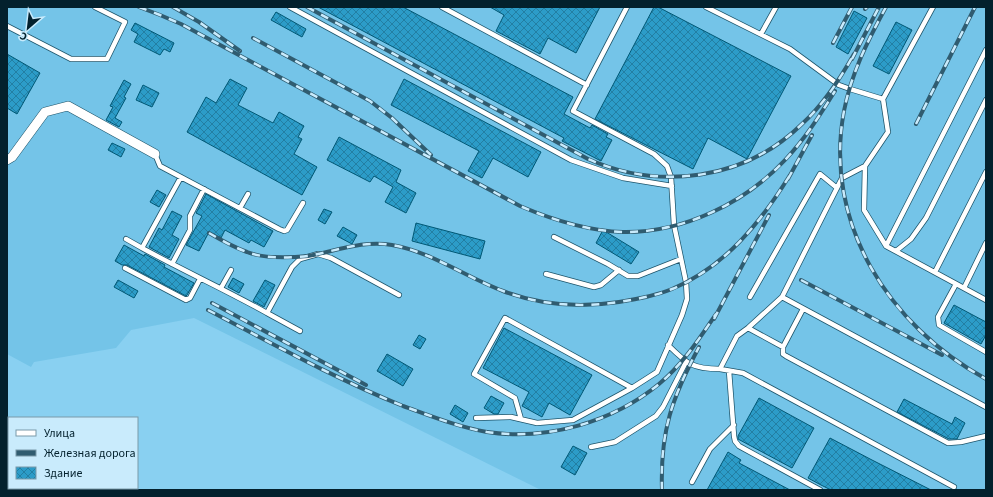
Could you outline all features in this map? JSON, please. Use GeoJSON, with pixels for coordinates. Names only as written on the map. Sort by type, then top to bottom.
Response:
{"type":"FeatureCollection","features":[{"type":"Feature","properties":{"kind":"street"},"geometry":{"type":"LineString","coordinates":[[7,160],[12,157],[45,112],[68,106],[155,154]]}},
{"type":"Feature","properties":{"kind":"lane"},"geometry":{"type":"LineString","coordinates":[[7,26],[71,59],[107,59],[125,22],[94,7]]}},
{"type":"Feature","properties":{"kind":"lane"},"geometry":{"type":"LineString","coordinates":[[290,7],[571,160],[623,178],[672,186]]}},
{"type":"Feature","properties":{"kind":"lane"},"geometry":{"type":"LineString","coordinates":[[442,7],[587,85]]}},
{"type":"Feature","properties":{"kind":"lane"},"geometry":{"type":"LineString","coordinates":[[476,418],[511,417],[537,423],[573,420],[632,388],[657,372],[682,315],[687,299],[686,282],[674,225],[672,186],[667,166],[659,158],[573,111],[627,7]]}},
{"type":"Feature","properties":{"kind":"lane"},"geometry":{"type":"LineString","coordinates":[[706,7],[729,20],[790,49],[836,83],[883,99]]}},
{"type":"Feature","properties":{"kind":"lane"},"geometry":{"type":"LineString","coordinates":[[761,34],[776,7]]}},
{"type":"Feature","properties":{"kind":"lane"},"geometry":{"type":"LineString","coordinates":[[720,369],[738,336],[782,297],[842,178],[865,166],[888,132],[883,99],[933,7]]}},
{"type":"Feature","properties":{"kind":"lane"},"geometry":{"type":"LineString","coordinates":[[886,246],[986,50]]}},
{"type":"Feature","properties":{"kind":"lane"},"geometry":{"type":"LineString","coordinates":[[896,251],[911,239],[926,218],[986,100]]}},
{"type":"Feature","properties":{"kind":"lane"},"geometry":{"type":"LineString","coordinates":[[155,154],[160,166],[284,231],[290,227],[303,203]]}},
{"type":"Feature","properties":{"kind":"lane"},"geometry":{"type":"LineString","coordinates":[[865,166],[864,210],[886,246],[986,300]]}},
{"type":"Feature","properties":{"kind":"lane"},"geometry":{"type":"LineString","coordinates":[[935,272],[986,172]]}},
{"type":"Feature","properties":{"kind":"lane"},"geometry":{"type":"LineString","coordinates":[[750,297],[820,174],[837,188]]}},
{"type":"Feature","properties":{"kind":"lane"},"geometry":{"type":"LineString","coordinates":[[142,248],[181,176]]}},
{"type":"Feature","properties":{"kind":"lane"},"geometry":{"type":"LineString","coordinates":[[172,264],[190,230],[190,216],[204,189]]}},
{"type":"Feature","properties":{"kind":"lane"},"geometry":{"type":"LineString","coordinates":[[240,208],[248,194]]}},
{"type":"Feature","properties":{"kind":"lane"},"geometry":{"type":"LineString","coordinates":[[554,237],[628,276],[638,276],[681,258]]}},
{"type":"Feature","properties":{"kind":"lane"},"geometry":{"type":"LineString","coordinates":[[126,239],[300,331]]}},
{"type":"Feature","properties":{"kind":"lane"},"geometry":{"type":"LineString","coordinates":[[964,288],[986,243]]}},
{"type":"Feature","properties":{"kind":"lane"},"geometry":{"type":"LineString","coordinates":[[267,313],[292,267],[300,259],[318,254],[331,258],[399,294]]}},
{"type":"Feature","properties":{"kind":"lane"},"geometry":{"type":"LineString","coordinates":[[125,268],[186,300],[190,298],[200,279]]}},
{"type":"Feature","properties":{"kind":"lane"},"geometry":{"type":"LineString","coordinates":[[221,288],[230,270]]}},
{"type":"Feature","properties":{"kind":"lane"},"geometry":{"type":"LineString","coordinates":[[546,274],[594,287],[601,285],[619,270]]}},
{"type":"Feature","properties":{"kind":"lane"},"geometry":{"type":"LineString","coordinates":[[956,284],[938,317],[939,325],[986,352]]}},
{"type":"Feature","properties":{"kind":"lane"},"geometry":{"type":"LineString","coordinates":[[782,297],[986,407]]}},
{"type":"Feature","properties":{"kind":"lane"},"geometry":{"type":"LineString","coordinates":[[804,309],[783,347],[782,354],[948,443],[986,436]]}},
{"type":"Feature","properties":{"kind":"lane"},"geometry":{"type":"LineString","coordinates":[[521,420],[515,398],[474,374],[505,318],[632,388]]}},
{"type":"Feature","properties":{"kind":"lane"},"geometry":{"type":"LineString","coordinates":[[748,328],[783,347]]}},
{"type":"Feature","properties":{"kind":"lane"},"geometry":{"type":"LineString","coordinates":[[668,345],[686,362],[704,369],[720,369],[743,373],[954,487]]}},
{"type":"Feature","properties":{"kind":"lane"},"geometry":{"type":"LineString","coordinates":[[591,447],[615,442],[656,416],[663,407],[686,362]]}},
{"type":"Feature","properties":{"kind":"lane"},"geometry":{"type":"LineString","coordinates":[[729,370],[735,441],[739,446],[820,490]]}},
{"type":"Feature","properties":{"kind":"lane"},"geometry":{"type":"LineString","coordinates":[[692,482],[710,449],[734,425]]}},
{"type":"Feature","properties":{"kind":"shaded area"},"geometry":{"type":"Polygon","coordinates":[[[7,7],[986,7],[986,490],[541,490],[194,318],[131,330],[116,348],[34,362],[31,367],[7,354],[7,7]]]}},
{"type":"Feature","properties":{"kind":"green space"},"geometry":{"type":"Polygon","coordinates":[[[8,457],[8,489],[91,490],[7,490],[8,457]]]}},
{"type":"Feature","properties":{"kind":"building"},"geometry":{"type":"Polygon","coordinates":[[[318,7],[403,7],[573,97],[564,114],[590,128],[592,125],[608,134],[606,137],[612,140],[601,161],[562,141],[564,138],[318,7]]]}},
{"type":"Feature","properties":{"kind":"building"},"geometry":{"type":"Polygon","coordinates":[[[490,7],[600,7],[576,53],[548,38],[540,54],[496,31],[504,15],[490,7]]]}},
{"type":"Feature","properties":{"kind":"building"},"geometry":{"type":"Polygon","coordinates":[[[654,7],[658,7],[791,76],[747,159],[708,138],[693,169],[595,119],[654,7]]]}},
{"type":"Feature","properties":{"kind":"building"},"geometry":{"type":"Polygon","coordinates":[[[854,11],[867,18],[848,54],[836,47],[854,11]]]}},
{"type":"Feature","properties":{"kind":"building"},"geometry":{"type":"Polygon","coordinates":[[[276,12],[306,29],[302,37],[271,20],[276,12]]]}},
{"type":"Feature","properties":{"kind":"building"},"geometry":{"type":"Polygon","coordinates":[[[896,22],[912,30],[889,74],[873,66],[896,22]]]}},
{"type":"Feature","properties":{"kind":"building"},"geometry":{"type":"Polygon","coordinates":[[[135,23],[174,43],[170,52],[164,49],[160,55],[134,42],[138,34],[131,30],[135,23]]]}},
{"type":"Feature","properties":{"kind":"building"},"geometry":{"type":"Polygon","coordinates":[[[7,54],[40,73],[17,114],[7,108],[7,54]]]}},
{"type":"Feature","properties":{"kind":"building"},"geometry":{"type":"Polygon","coordinates":[[[230,79],[247,88],[238,105],[273,123],[279,112],[304,126],[298,137],[302,139],[294,154],[317,167],[302,195],[187,132],[206,97],[216,103],[230,79]]]}},
{"type":"Feature","properties":{"kind":"building"},"geometry":{"type":"Polygon","coordinates":[[[404,79],[541,152],[528,177],[493,158],[482,178],[468,171],[479,151],[391,105],[404,79]]]}},
{"type":"Feature","properties":{"kind":"building"},"geometry":{"type":"Polygon","coordinates":[[[124,80],[131,84],[124,97],[126,98],[115,118],[122,122],[119,127],[106,120],[113,107],[110,106],[124,80]]]}},
{"type":"Feature","properties":{"kind":"building"},"geometry":{"type":"Polygon","coordinates":[[[143,85],[159,93],[152,107],[136,100],[143,85]]]}},
{"type":"Feature","properties":{"kind":"building"},"geometry":{"type":"Polygon","coordinates":[[[339,137],[401,170],[396,182],[416,193],[406,213],[385,202],[393,187],[374,176],[370,182],[327,160],[339,137]]]}},
{"type":"Feature","properties":{"kind":"building"},"geometry":{"type":"Polygon","coordinates":[[[112,143],[125,149],[121,157],[108,150],[112,143]]]}},
{"type":"Feature","properties":{"kind":"building"},"geometry":{"type":"Polygon","coordinates":[[[157,190],[166,195],[159,207],[150,202],[157,190]]]}},
{"type":"Feature","properties":{"kind":"building"},"geometry":{"type":"Polygon","coordinates":[[[206,194],[273,231],[264,247],[251,240],[249,243],[225,230],[221,238],[209,232],[199,251],[186,245],[202,216],[196,213],[206,194]]]}},
{"type":"Feature","properties":{"kind":"building"},"geometry":{"type":"Polygon","coordinates":[[[324,209],[332,212],[325,224],[318,220],[324,209]]]}},
{"type":"Feature","properties":{"kind":"building"},"geometry":{"type":"Polygon","coordinates":[[[172,211],[182,216],[172,235],[179,239],[169,258],[149,247],[159,228],[162,230],[172,211]]]}},
{"type":"Feature","properties":{"kind":"building"},"geometry":{"type":"Polygon","coordinates":[[[416,223],[485,241],[480,259],[412,241],[416,223]]]}},
{"type":"Feature","properties":{"kind":"building"},"geometry":{"type":"Polygon","coordinates":[[[343,227],[357,235],[352,244],[337,236],[343,227]]]}},
{"type":"Feature","properties":{"kind":"building"},"geometry":{"type":"Polygon","coordinates":[[[603,230],[639,252],[631,264],[596,243],[603,230]]]}},
{"type":"Feature","properties":{"kind":"building"},"geometry":{"type":"Polygon","coordinates":[[[124,245],[144,256],[145,254],[165,265],[164,267],[194,283],[187,295],[186,296],[127,265],[122,265],[115,261],[124,245]]]}},
{"type":"Feature","properties":{"kind":"building"},"geometry":{"type":"Polygon","coordinates":[[[233,278],[244,284],[239,293],[228,287],[233,278]]]}},
{"type":"Feature","properties":{"kind":"building"},"geometry":{"type":"Polygon","coordinates":[[[118,280],[138,291],[134,298],[114,287],[118,280]]]}},
{"type":"Feature","properties":{"kind":"building"},"geometry":{"type":"Polygon","coordinates":[[[265,280],[275,285],[264,307],[253,301],[265,280]]]}},
{"type":"Feature","properties":{"kind":"building"},"geometry":{"type":"Polygon","coordinates":[[[954,305],[986,322],[986,335],[981,344],[944,323],[954,305]]]}},
{"type":"Feature","properties":{"kind":"building"},"geometry":{"type":"Polygon","coordinates":[[[504,328],[592,375],[570,415],[549,403],[542,417],[522,406],[529,392],[483,368],[504,328]]]}},
{"type":"Feature","properties":{"kind":"building"},"geometry":{"type":"Polygon","coordinates":[[[419,335],[426,339],[420,349],[413,345],[419,335]]]}},
{"type":"Feature","properties":{"kind":"building"},"geometry":{"type":"Polygon","coordinates":[[[387,354],[413,369],[403,386],[377,371],[387,354]]]}},
{"type":"Feature","properties":{"kind":"building"},"geometry":{"type":"Polygon","coordinates":[[[491,396],[504,403],[498,414],[494,414],[484,408],[491,396]]]}},
{"type":"Feature","properties":{"kind":"building"},"geometry":{"type":"Polygon","coordinates":[[[759,398],[814,428],[792,468],[738,439],[738,436],[759,398]]]}},
{"type":"Feature","properties":{"kind":"building"},"geometry":{"type":"Polygon","coordinates":[[[904,399],[952,424],[955,417],[965,423],[957,439],[949,439],[897,412],[904,399]]]}},
{"type":"Feature","properties":{"kind":"building"},"geometry":{"type":"Polygon","coordinates":[[[455,405],[468,413],[463,422],[450,414],[455,405]]]}},
{"type":"Feature","properties":{"kind":"building"},"geometry":{"type":"Polygon","coordinates":[[[830,438],[931,490],[831,490],[821,485],[808,478],[830,438]]]}},
{"type":"Feature","properties":{"kind":"building"},"geometry":{"type":"Polygon","coordinates":[[[573,446],[587,453],[575,475],[561,467],[573,446]]]}},
{"type":"Feature","properties":{"kind":"building"},"geometry":{"type":"Polygon","coordinates":[[[728,452],[741,460],[739,463],[790,490],[707,490],[728,452]]]}},
{"type":"Feature","properties":{"kind":"railway"},"geometry":{"type":"LineString","coordinates":[[139,7],[181,24],[520,206],[570,224],[610,231],[646,231],[668,227],[690,221],[732,202],[751,190],[785,160],[806,135],[835,91]]}},
{"type":"Feature","properties":{"kind":"railway"},"geometry":{"type":"LineString","coordinates":[[173,7],[199,22],[240,51]]}},
{"type":"Feature","properties":{"kind":"railway"},"geometry":{"type":"LineString","coordinates":[[307,7],[588,159],[616,169],[644,175],[672,177],[701,174],[728,168],[755,158],[779,143],[810,116],[831,91],[854,54]]}},
{"type":"Feature","properties":{"kind":"railway"},"geometry":{"type":"LineString","coordinates":[[833,43],[852,7]]}},
{"type":"Feature","properties":{"kind":"railway"},"geometry":{"type":"LineString","coordinates":[[852,59],[879,7]]}},
{"type":"Feature","properties":{"kind":"railway"},"geometry":{"type":"LineString","coordinates":[[886,7],[861,58],[851,84],[844,111],[840,152],[844,193],[854,231],[871,267],[893,300],[920,331],[951,357],[986,379]]}},
{"type":"Feature","properties":{"kind":"railway"},"geometry":{"type":"LineString","coordinates":[[916,124],[975,7]]}},
{"type":"Feature","properties":{"kind":"railway"},"geometry":{"type":"LineString","coordinates":[[253,38],[370,101],[392,118],[431,155]]}},
{"type":"Feature","properties":{"kind":"railway"},"geometry":{"type":"LineString","coordinates":[[788,179],[812,135]]}},
{"type":"Feature","properties":{"kind":"railway"},"geometry":{"type":"LineString","coordinates":[[209,233],[242,250],[269,257],[308,256],[360,245],[392,245],[421,253],[489,285],[517,296],[560,304],[604,304],[639,298],[666,291],[691,280],[709,269],[725,256],[754,226],[767,210],[790,175]]}},
{"type":"Feature","properties":{"kind":"railway"},"geometry":{"type":"LineString","coordinates":[[714,319],[769,215]]}},
{"type":"Feature","properties":{"kind":"railway"},"geometry":{"type":"LineString","coordinates":[[801,280],[942,355]]}},
{"type":"Feature","properties":{"kind":"railway"},"geometry":{"type":"LineString","coordinates":[[212,303],[366,385]]}},
{"type":"Feature","properties":{"kind":"railway"},"geometry":{"type":"LineString","coordinates":[[208,310],[329,373],[378,396],[445,421],[487,432],[510,434],[533,434],[556,431],[578,426],[621,409],[641,397],[668,376],[690,351],[716,314]]}},
{"type":"Feature","properties":{"kind":"railway"},"geometry":{"type":"LineString","coordinates":[[662,490],[663,450],[670,416],[675,399],[699,347]]}}]}
